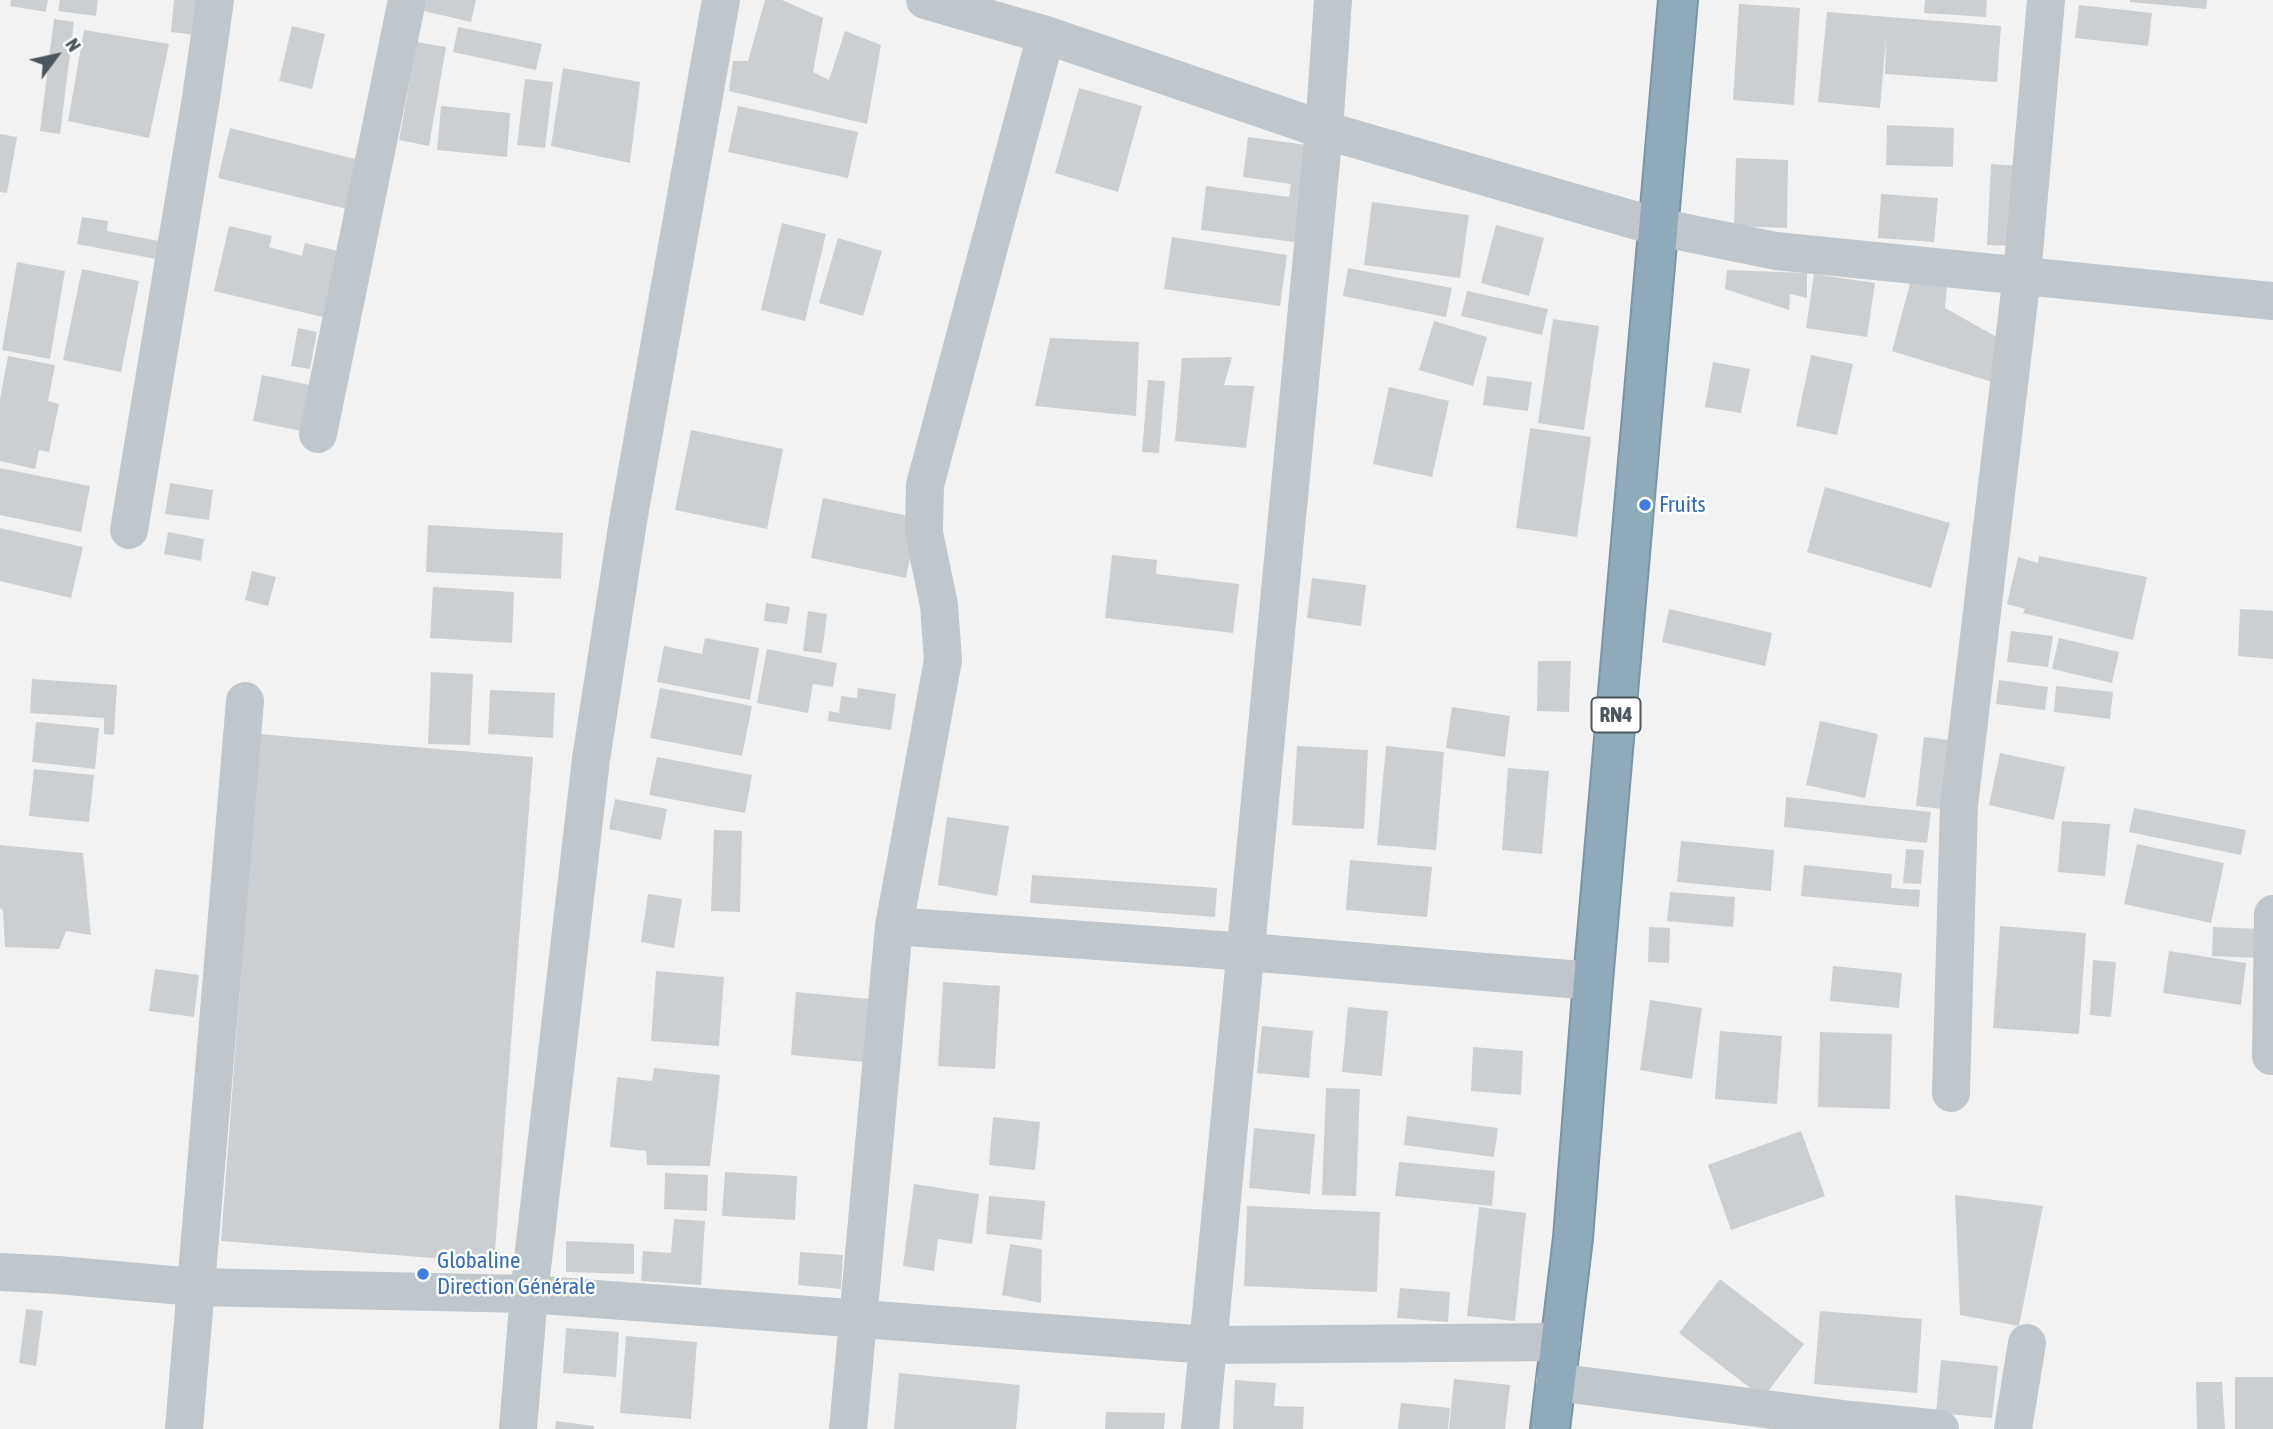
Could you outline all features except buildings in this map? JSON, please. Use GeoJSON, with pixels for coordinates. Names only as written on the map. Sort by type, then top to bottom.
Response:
{"type":"FeatureCollection","features":[{"type":"Feature","properties":{"kind":"highway","name":"RN4"},"geometry":{"type":"LineString","coordinates":[[1550,1429],[1573,1238],[1678,0]]}},
{"type":"Feature","properties":{"kind":"street"},"geometry":{"type":"LineString","coordinates":[[129,530],[215,0]]}},
{"type":"Feature","properties":{"kind":"street"},"geometry":{"type":"LineString","coordinates":[[318,434],[407,0]]}},
{"type":"Feature","properties":{"kind":"street"},"geometry":{"type":"LineString","coordinates":[[517,1429],[529,1294],[593,746],[628,521],[721,0]]}},
{"type":"Feature","properties":{"kind":"street"},"geometry":{"type":"LineString","coordinates":[[925,0],[1026,20],[1324,130],[1658,227],[1776,251],[2273,301]]}},
{"type":"Feature","properties":{"kind":"street"},"geometry":{"type":"LineString","coordinates":[[1200,1429],[1324,130],[1333,0]]}},
{"type":"Feature","properties":{"kind":"street"},"geometry":{"type":"LineString","coordinates":[[1951,1093],[1959,805],[2022,275],[2046,0]]}},
{"type":"Feature","properties":{"kind":"street"},"geometry":{"type":"LineString","coordinates":[[848,1429],[894,926],[943,660],[939,605],[923,533],[925,485],[1026,20]]}},
{"type":"Feature","properties":{"kind":"street"},"geometry":{"type":"LineString","coordinates":[[184,1429],[245,701]]}},
{"type":"Feature","properties":{"kind":"street"},"geometry":{"type":"LineString","coordinates":[[2271,1056],[2273,914]]}},
{"type":"Feature","properties":{"kind":"street"},"geometry":{"type":"LineString","coordinates":[[894,926],[1593,981]]}},
{"type":"Feature","properties":{"kind":"street"},"geometry":{"type":"LineString","coordinates":[[0,1272],[195,1287],[529,1294],[1208,1345],[1561,1342]]}},
{"type":"Feature","properties":{"kind":"street"},"geometry":{"type":"LineString","coordinates":[[2013,1429],[2027,1343]]}},
{"type":"Feature","properties":{"kind":"street"},"geometry":{"type":"LineString","coordinates":[[1555,1382],[1851,1424],[1940,1429]]}},
{"type":"Feature","properties":{"kind":"place","name":"Fruits"},"geometry":{"type":"Point","coordinates":[1645,505]}},
{"type":"Feature","properties":{"kind":"place","name":"Globaline Direction Générale"},"geometry":{"type":"Point","coordinates":[423,1274]}}]}
